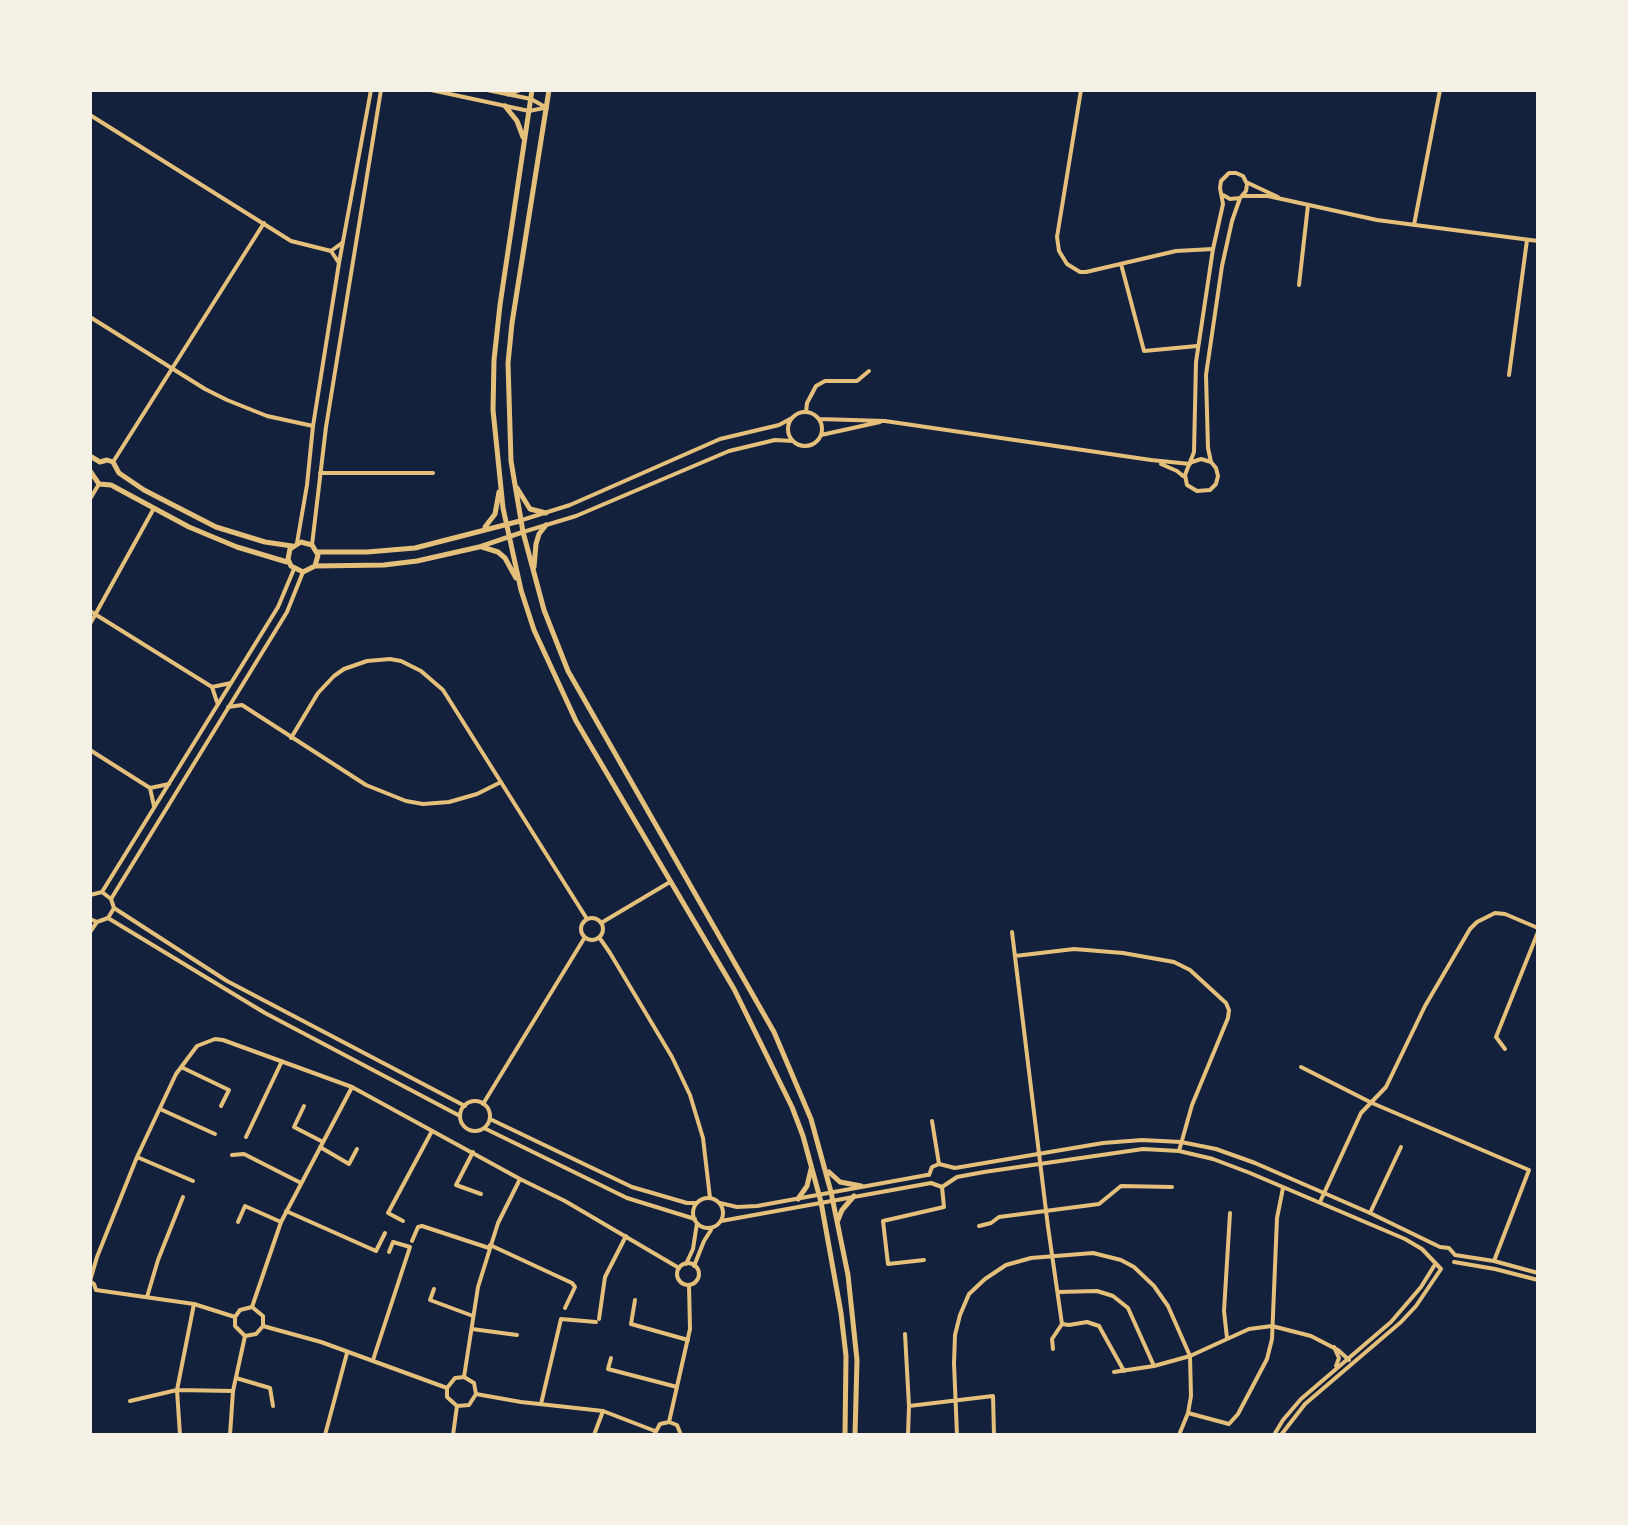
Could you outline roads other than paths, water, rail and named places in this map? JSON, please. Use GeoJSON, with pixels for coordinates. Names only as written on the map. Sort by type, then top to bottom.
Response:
{"type":"FeatureCollection","features":[{"type":"Feature","properties":{"kind":"main road"},"geometry":{"type":"LineString","coordinates":[[508,94],[519,90]]}},
{"type":"Feature","properties":{"kind":"main road"},"geometry":{"type":"LineString","coordinates":[[532,90],[494,360],[492,410],[506,524],[521,590],[534,630],[576,721],[734,989],[792,1107],[810,1161],[833,1259],[844,1342],[844,1435]]}},
{"type":"Feature","properties":{"kind":"main road"},"geometry":{"type":"LineString","coordinates":[[550,90],[510,343],[508,410],[520,520],[537,585],[568,671],[774,1032],[811,1119],[838,1223],[854,1320],[855,1435]]}},
{"type":"Feature","properties":{"kind":"main road"},"geometry":{"type":"LineString","coordinates":[[505,106],[518,121],[524,144]]}},
{"type":"Feature","properties":{"kind":"main road"},"geometry":{"type":"LineString","coordinates":[[90,456],[100,462]]}},
{"type":"Feature","properties":{"kind":"main road"},"geometry":{"type":"LineString","coordinates":[[315,566],[317,552],[305,542],[266,542],[216,527],[144,490],[107,460],[92,472],[99,484],[111,485],[213,538],[303,572],[315,566],[418,561],[523,532]]}},
{"type":"Feature","properties":{"kind":"main road"},"geometry":{"type":"LineString","coordinates":[[111,485],[119,473]]}},
{"type":"Feature","properties":{"kind":"main road"},"geometry":{"type":"LineString","coordinates":[[513,474],[524,503],[546,513]]}},
{"type":"Feature","properties":{"kind":"main road"},"geometry":{"type":"LineString","coordinates":[[478,532],[495,514],[500,484]]}},
{"type":"Feature","properties":{"kind":"main road"},"geometry":{"type":"LineString","coordinates":[[317,552],[416,548],[520,520]]}},
{"type":"Feature","properties":{"kind":"main road"},"geometry":{"type":"LineString","coordinates":[[537,585],[536,544],[546,525]]}},
{"type":"Feature","properties":{"kind":"main road"},"geometry":{"type":"LineString","coordinates":[[291,566],[288,556],[295,544]]}},
{"type":"Feature","properties":{"kind":"main road"},"geometry":{"type":"LineString","coordinates":[[479,546],[505,558],[521,590]]}},
{"type":"Feature","properties":{"kind":"main road"},"geometry":{"type":"LineString","coordinates":[[798,1199],[810,1178],[810,1161]]}},
{"type":"Feature","properties":{"kind":"main road"},"geometry":{"type":"LineString","coordinates":[[824,1162],[838,1181],[861,1186]]}},
{"type":"Feature","properties":{"kind":"main road"},"geometry":{"type":"LineString","coordinates":[[838,1223],[842,1210],[854,1196]]}},
{"type":"Feature","properties":{"kind":"street"},"geometry":{"type":"LineString","coordinates":[[295,544],[370,90]]}},
{"type":"Feature","properties":{"kind":"street"},"geometry":{"type":"LineString","coordinates":[[312,545],[381,90]]}},
{"type":"Feature","properties":{"kind":"street"},"geometry":{"type":"LineString","coordinates":[[431,90],[529,111],[547,108]]}},
{"type":"Feature","properties":{"kind":"street"},"geometry":{"type":"LineString","coordinates":[[488,90],[531,99],[547,108]]}},
{"type":"Feature","properties":{"kind":"street"},"geometry":{"type":"LineString","coordinates":[[1081,90],[1057,244],[1067,264],[1080,272],[1092,272],[1176,251],[1213,249]]}},
{"type":"Feature","properties":{"kind":"street"},"geometry":{"type":"LineString","coordinates":[[1414,225],[1440,90]]}},
{"type":"Feature","properties":{"kind":"street"},"geometry":{"type":"LineString","coordinates":[[90,115],[296,243],[330,251],[339,263]]}},
{"type":"Feature","properties":{"kind":"street"},"geometry":{"type":"LineString","coordinates":[[1185,479],[1196,442],[1198,346],[1222,210],[1221,180],[1229,173],[1240,174],[1246,182],[1278,197]]}},
{"type":"Feature","properties":{"kind":"street"},"geometry":{"type":"LineString","coordinates":[[1210,462],[1208,350],[1225,252],[1246,182]]}},
{"type":"Feature","properties":{"kind":"street"},"geometry":{"type":"LineString","coordinates":[[1222,195],[1230,200],[1255,195],[1278,197],[1377,220],[1538,242]]}},
{"type":"Feature","properties":{"kind":"street"},"geometry":{"type":"LineString","coordinates":[[1299,284],[1308,204]]}},
{"type":"Feature","properties":{"kind":"street"},"geometry":{"type":"LineString","coordinates":[[113,462],[264,223]]}},
{"type":"Feature","properties":{"kind":"street"},"geometry":{"type":"LineString","coordinates":[[1509,375],[1527,240]]}},
{"type":"Feature","properties":{"kind":"street"},"geometry":{"type":"LineString","coordinates":[[330,251],[342,243]]}},
{"type":"Feature","properties":{"kind":"street"},"geometry":{"type":"LineString","coordinates":[[1121,264],[1144,352],[1198,346]]}},
{"type":"Feature","properties":{"kind":"street"},"geometry":{"type":"LineString","coordinates":[[90,317],[205,390],[267,416],[313,426]]}},
{"type":"Feature","properties":{"kind":"street"},"geometry":{"type":"LineString","coordinates":[[806,412],[816,386],[826,381],[857,381],[869,371]]}},
{"type":"Feature","properties":{"kind":"street"},"geometry":{"type":"LineString","coordinates":[[520,520],[570,505],[692,449],[739,433],[779,425],[806,412],[822,424],[821,435],[814,444],[774,440],[728,450],[610,502],[523,532]]}},
{"type":"Feature","properties":{"kind":"street"},"geometry":{"type":"LineString","coordinates":[[792,418],[789,432],[793,440]]}},
{"type":"Feature","properties":{"kind":"street"},"geometry":{"type":"LineString","coordinates":[[819,420],[885,421],[1152,460],[1191,463],[1202,459],[1216,468],[1216,484],[1210,490],[1193,490],[1172,468],[1152,460]]}},
{"type":"Feature","properties":{"kind":"street"},"geometry":{"type":"LineString","coordinates":[[821,435],[885,421]]}},
{"type":"Feature","properties":{"kind":"street"},"geometry":{"type":"LineString","coordinates":[[320,473],[434,473]]}},
{"type":"Feature","properties":{"kind":"street"},"geometry":{"type":"LineString","coordinates":[[90,498],[99,484]]}},
{"type":"Feature","properties":{"kind":"street"},"geometry":{"type":"LineString","coordinates":[[90,624],[154,509]]}},
{"type":"Feature","properties":{"kind":"street"},"geometry":{"type":"LineString","coordinates":[[102,892],[284,596],[291,566]]}},
{"type":"Feature","properties":{"kind":"street"},"geometry":{"type":"LineString","coordinates":[[111,898],[287,612],[303,572]]}},
{"type":"Feature","properties":{"kind":"street"},"geometry":{"type":"LineString","coordinates":[[93,613],[212,687],[218,705]]}},
{"type":"Feature","properties":{"kind":"street"},"geometry":{"type":"LineString","coordinates":[[291,738],[318,692],[344,669],[367,661],[401,661],[421,671],[443,690],[587,920]]}},
{"type":"Feature","properties":{"kind":"street"},"geometry":{"type":"LineString","coordinates":[[212,687],[232,682]]}},
{"type":"Feature","properties":{"kind":"street"},"geometry":{"type":"LineString","coordinates":[[239,690],[242,705]]}},
{"type":"Feature","properties":{"kind":"street"},"geometry":{"type":"LineString","coordinates":[[228,707],[242,705],[366,786],[406,802],[449,802],[501,782]]}},
{"type":"Feature","properties":{"kind":"street"},"geometry":{"type":"LineString","coordinates":[[90,750],[150,788],[169,784]]}},
{"type":"Feature","properties":{"kind":"street"},"geometry":{"type":"LineString","coordinates":[[150,788],[154,807]]}},
{"type":"Feature","properties":{"kind":"street"},"geometry":{"type":"LineString","coordinates":[[602,923],[671,882]]}},
{"type":"Feature","properties":{"kind":"street"},"geometry":{"type":"LineString","coordinates":[[91,893],[102,892],[111,898],[114,908],[241,989],[465,1106]]}},
{"type":"Feature","properties":{"kind":"street"},"geometry":{"type":"LineString","coordinates":[[90,932],[114,908]]}},
{"type":"Feature","properties":{"kind":"street"},"geometry":{"type":"LineString","coordinates":[[1320,1203],[1361,1112],[1386,1088],[1425,1006],[1470,929],[1495,913],[1538,930],[1496,1037],[1505,1048]]}},
{"type":"Feature","properties":{"kind":"street"},"geometry":{"type":"LineString","coordinates":[[108,918],[250,1006],[460,1116]]}},
{"type":"Feature","properties":{"kind":"street"},"geometry":{"type":"LineString","coordinates":[[586,937],[582,928],[587,920],[593,918],[602,923]]}},
{"type":"Feature","properties":{"kind":"street"},"geometry":{"type":"LineString","coordinates":[[90,919],[98,922]]}},
{"type":"Feature","properties":{"kind":"street"},"geometry":{"type":"LineString","coordinates":[[586,937],[598,937],[602,923]]}},
{"type":"Feature","properties":{"kind":"street"},"geometry":{"type":"LineString","coordinates":[[1012,932],[1062,1324],[1052,1338],[1053,1350]]}},
{"type":"Feature","properties":{"kind":"street"},"geometry":{"type":"LineString","coordinates":[[483,1104],[586,937]]}},
{"type":"Feature","properties":{"kind":"street"},"geometry":{"type":"LineString","coordinates":[[598,937],[672,1057],[690,1094],[702,1138],[710,1198]]}},
{"type":"Feature","properties":{"kind":"street"},"geometry":{"type":"LineString","coordinates":[[1015,956],[1094,950],[1162,959],[1190,970],[1226,1004],[1229,1010],[1223,1031],[1192,1105],[1179,1151]]}},
{"type":"Feature","properties":{"kind":"street"},"geometry":{"type":"LineString","coordinates":[[235,1317],[194,1304],[94,1293],[90,1281],[159,1108],[181,1067],[206,1041],[223,1040],[352,1088],[565,1201],[680,1268]]}},
{"type":"Feature","properties":{"kind":"street"},"geometry":{"type":"LineString","coordinates":[[246,1137],[282,1061]]}},
{"type":"Feature","properties":{"kind":"street"},"geometry":{"type":"LineString","coordinates":[[181,1067],[229,1090],[221,1106]]}},
{"type":"Feature","properties":{"kind":"street"},"geometry":{"type":"LineString","coordinates":[[1301,1067],[1372,1103],[1529,1170],[1494,1261]]}},
{"type":"Feature","properties":{"kind":"street"},"geometry":{"type":"LineString","coordinates":[[252,1307],[286,1211],[352,1088]]}},
{"type":"Feature","properties":{"kind":"street"},"geometry":{"type":"LineString","coordinates":[[483,1104],[490,1118],[484,1128],[468,1130],[460,1116],[465,1106],[483,1104]]}},
{"type":"Feature","properties":{"kind":"street"},"geometry":{"type":"LineString","coordinates":[[304,1106],[294,1127],[349,1164],[357,1149]]}},
{"type":"Feature","properties":{"kind":"street"},"geometry":{"type":"LineString","coordinates":[[159,1108],[215,1134]]}},
{"type":"Feature","properties":{"kind":"street"},"geometry":{"type":"LineString","coordinates":[[490,1118],[632,1187],[687,1203],[710,1198],[747,1207],[798,1199],[833,1200],[931,1183],[942,1187]]}},
{"type":"Feature","properties":{"kind":"street"},"geometry":{"type":"LineString","coordinates":[[932,1121],[939,1164]]}},
{"type":"Feature","properties":{"kind":"street"},"geometry":{"type":"LineString","coordinates":[[484,1128],[626,1198],[714,1228]]}},
{"type":"Feature","properties":{"kind":"street"},"geometry":{"type":"LineString","coordinates":[[403,1221],[388,1214],[432,1130]]}},
{"type":"Feature","properties":{"kind":"street"},"geometry":{"type":"LineString","coordinates":[[939,1164],[948,1168],[1133,1141],[1181,1142],[1254,1162],[1440,1248],[1450,1248],[1455,1255],[1538,1272]]}},
{"type":"Feature","properties":{"kind":"street"},"geometry":{"type":"LineString","coordinates":[[1370,1213],[1401,1147]]}},
{"type":"Feature","properties":{"kind":"street"},"geometry":{"type":"LineString","coordinates":[[942,1187],[951,1180],[984,1172],[1143,1149],[1179,1151],[1213,1159],[1405,1238],[1434,1262],[1448,1267],[1495,1269],[1538,1280]]}},
{"type":"Feature","properties":{"kind":"street"},"geometry":{"type":"LineString","coordinates":[[472,1152],[456,1185],[481,1194]]}},
{"type":"Feature","properties":{"kind":"street"},"geometry":{"type":"LineString","coordinates":[[232,1155],[244,1154],[301,1183]]}},
{"type":"Feature","properties":{"kind":"street"},"geometry":{"type":"LineString","coordinates":[[137,1158],[192,1182]]}},
{"type":"Feature","properties":{"kind":"street"},"geometry":{"type":"LineString","coordinates":[[931,1183],[929,1174],[939,1164]]}},
{"type":"Feature","properties":{"kind":"street"},"geometry":{"type":"LineString","coordinates":[[948,1168],[951,1180]]}},
{"type":"Feature","properties":{"kind":"street"},"geometry":{"type":"LineString","coordinates":[[697,1202],[693,1210],[693,1249],[680,1268],[678,1279],[689,1285],[698,1276],[694,1266],[704,1241],[722,1221],[820,1199],[831,1192],[929,1174]]}},
{"type":"Feature","properties":{"kind":"street"},"geometry":{"type":"LineString","coordinates":[[464,1377],[478,1287],[489,1247],[520,1180]]}},
{"type":"Feature","properties":{"kind":"street"},"geometry":{"type":"LineString","coordinates":[[979,1226],[999,1217],[1099,1204],[1121,1186],[1172,1187]]}},
{"type":"Feature","properties":{"kind":"street"},"geometry":{"type":"LineString","coordinates":[[924,1260],[888,1264],[883,1220],[944,1207],[942,1187]]}},
{"type":"Feature","properties":{"kind":"street"},"geometry":{"type":"LineString","coordinates":[[1188,1413],[1229,1424],[1234,1421],[1271,1349],[1278,1218],[1284,1188]]}},
{"type":"Feature","properties":{"kind":"street"},"geometry":{"type":"LineString","coordinates":[[148,1297],[183,1197]]}},
{"type":"Feature","properties":{"kind":"street"},"geometry":{"type":"LineString","coordinates":[[720,1203],[722,1221]]}},
{"type":"Feature","properties":{"kind":"street"},"geometry":{"type":"LineString","coordinates":[[238,1222],[246,1206],[281,1222]]}},
{"type":"Feature","properties":{"kind":"street"},"geometry":{"type":"LineString","coordinates":[[286,1211],[376,1251],[385,1233]]}},
{"type":"Feature","properties":{"kind":"street"},"geometry":{"type":"LineString","coordinates":[[1227,1340],[1224,1311],[1230,1213]]}},
{"type":"Feature","properties":{"kind":"street"},"geometry":{"type":"LineString","coordinates":[[412,1242],[422,1226],[489,1247],[572,1284],[575,1287],[566,1308]]}},
{"type":"Feature","properties":{"kind":"street"},"geometry":{"type":"LineString","coordinates":[[541,1404],[560,1319],[598,1320],[606,1277],[626,1236]]}},
{"type":"Feature","properties":{"kind":"street"},"geometry":{"type":"LineString","coordinates":[[372,1360],[410,1248],[393,1242],[389,1252]]}},
{"type":"Feature","properties":{"kind":"street"},"geometry":{"type":"LineString","coordinates":[[1281,1435],[1305,1404],[1407,1304],[1440,1248]]}},
{"type":"Feature","properties":{"kind":"street"},"geometry":{"type":"LineString","coordinates":[[956,1435],[956,1335],[969,1294],[1006,1265],[1031,1258],[1093,1253],[1134,1267],[1168,1306],[1190,1356],[1188,1413],[1179,1435]]}},
{"type":"Feature","properties":{"kind":"street"},"geometry":{"type":"LineString","coordinates":[[1274,1435],[1300,1399],[1408,1314],[1455,1255]]}},
{"type":"Feature","properties":{"kind":"street"},"geometry":{"type":"LineString","coordinates":[[686,1264],[694,1266]]}},
{"type":"Feature","properties":{"kind":"street"},"geometry":{"type":"LineString","coordinates":[[669,1422],[688,1340],[689,1285]]}},
{"type":"Feature","properties":{"kind":"street"},"geometry":{"type":"LineString","coordinates":[[434,1289],[430,1300],[474,1316]]}},
{"type":"Feature","properties":{"kind":"street"},"geometry":{"type":"LineString","coordinates":[[1058,1292],[1097,1290],[1113,1296],[1128,1308],[1154,1366]]}},
{"type":"Feature","properties":{"kind":"street"},"geometry":{"type":"LineString","coordinates":[[635,1300],[631,1324],[688,1340]]}},
{"type":"Feature","properties":{"kind":"street"},"geometry":{"type":"LineString","coordinates":[[180,1435],[177,1390],[194,1304]]}},
{"type":"Feature","properties":{"kind":"street"},"geometry":{"type":"LineString","coordinates":[[245,1336],[235,1326],[240,1310],[252,1307],[260,1312],[263,1326]]}},
{"type":"Feature","properties":{"kind":"street"},"geometry":{"type":"LineString","coordinates":[[1062,1324],[1088,1322],[1099,1326],[1124,1371]]}},
{"type":"Feature","properties":{"kind":"street"},"geometry":{"type":"LineString","coordinates":[[245,1336],[256,1334],[263,1326]]}},
{"type":"Feature","properties":{"kind":"street"},"geometry":{"type":"LineString","coordinates":[[263,1326],[447,1388]]}},
{"type":"Feature","properties":{"kind":"street"},"geometry":{"type":"LineString","coordinates":[[1114,1372],[1190,1356],[1250,1329],[1272,1326],[1301,1332],[1334,1347],[1350,1361]]}},
{"type":"Feature","properties":{"kind":"street"},"geometry":{"type":"LineString","coordinates":[[472,1329],[517,1335]]}},
{"type":"Feature","properties":{"kind":"street"},"geometry":{"type":"LineString","coordinates":[[905,1334],[908,1435]]}},
{"type":"Feature","properties":{"kind":"street"},"geometry":{"type":"LineString","coordinates":[[230,1435],[245,1336]]}},
{"type":"Feature","properties":{"kind":"street"},"geometry":{"type":"LineString","coordinates":[[1334,1347],[1339,1358],[1335,1369]]}},
{"type":"Feature","properties":{"kind":"street"},"geometry":{"type":"LineString","coordinates":[[325,1435],[348,1352]]}},
{"type":"Feature","properties":{"kind":"street"},"geometry":{"type":"LineString","coordinates":[[611,1358],[608,1369],[677,1388]]}},
{"type":"Feature","properties":{"kind":"street"},"geometry":{"type":"LineString","coordinates":[[464,1377],[474,1383],[476,1394],[469,1405],[456,1406],[449,1401],[447,1388],[452,1380],[464,1377]]}},
{"type":"Feature","properties":{"kind":"street"},"geometry":{"type":"LineString","coordinates":[[236,1378],[270,1388],[273,1406]]}},
{"type":"Feature","properties":{"kind":"street"},"geometry":{"type":"LineString","coordinates":[[130,1400],[177,1390],[234,1391]]}},
{"type":"Feature","properties":{"kind":"street"},"geometry":{"type":"LineString","coordinates":[[476,1394],[604,1411],[654,1433],[660,1424],[669,1422],[677,1425],[681,1435]]}},
{"type":"Feature","properties":{"kind":"street"},"geometry":{"type":"LineString","coordinates":[[908,1406],[993,1396],[994,1435]]}},
{"type":"Feature","properties":{"kind":"street"},"geometry":{"type":"LineString","coordinates":[[453,1435],[456,1406]]}},
{"type":"Feature","properties":{"kind":"street"},"geometry":{"type":"LineString","coordinates":[[594,1435],[604,1411]]}}]}
